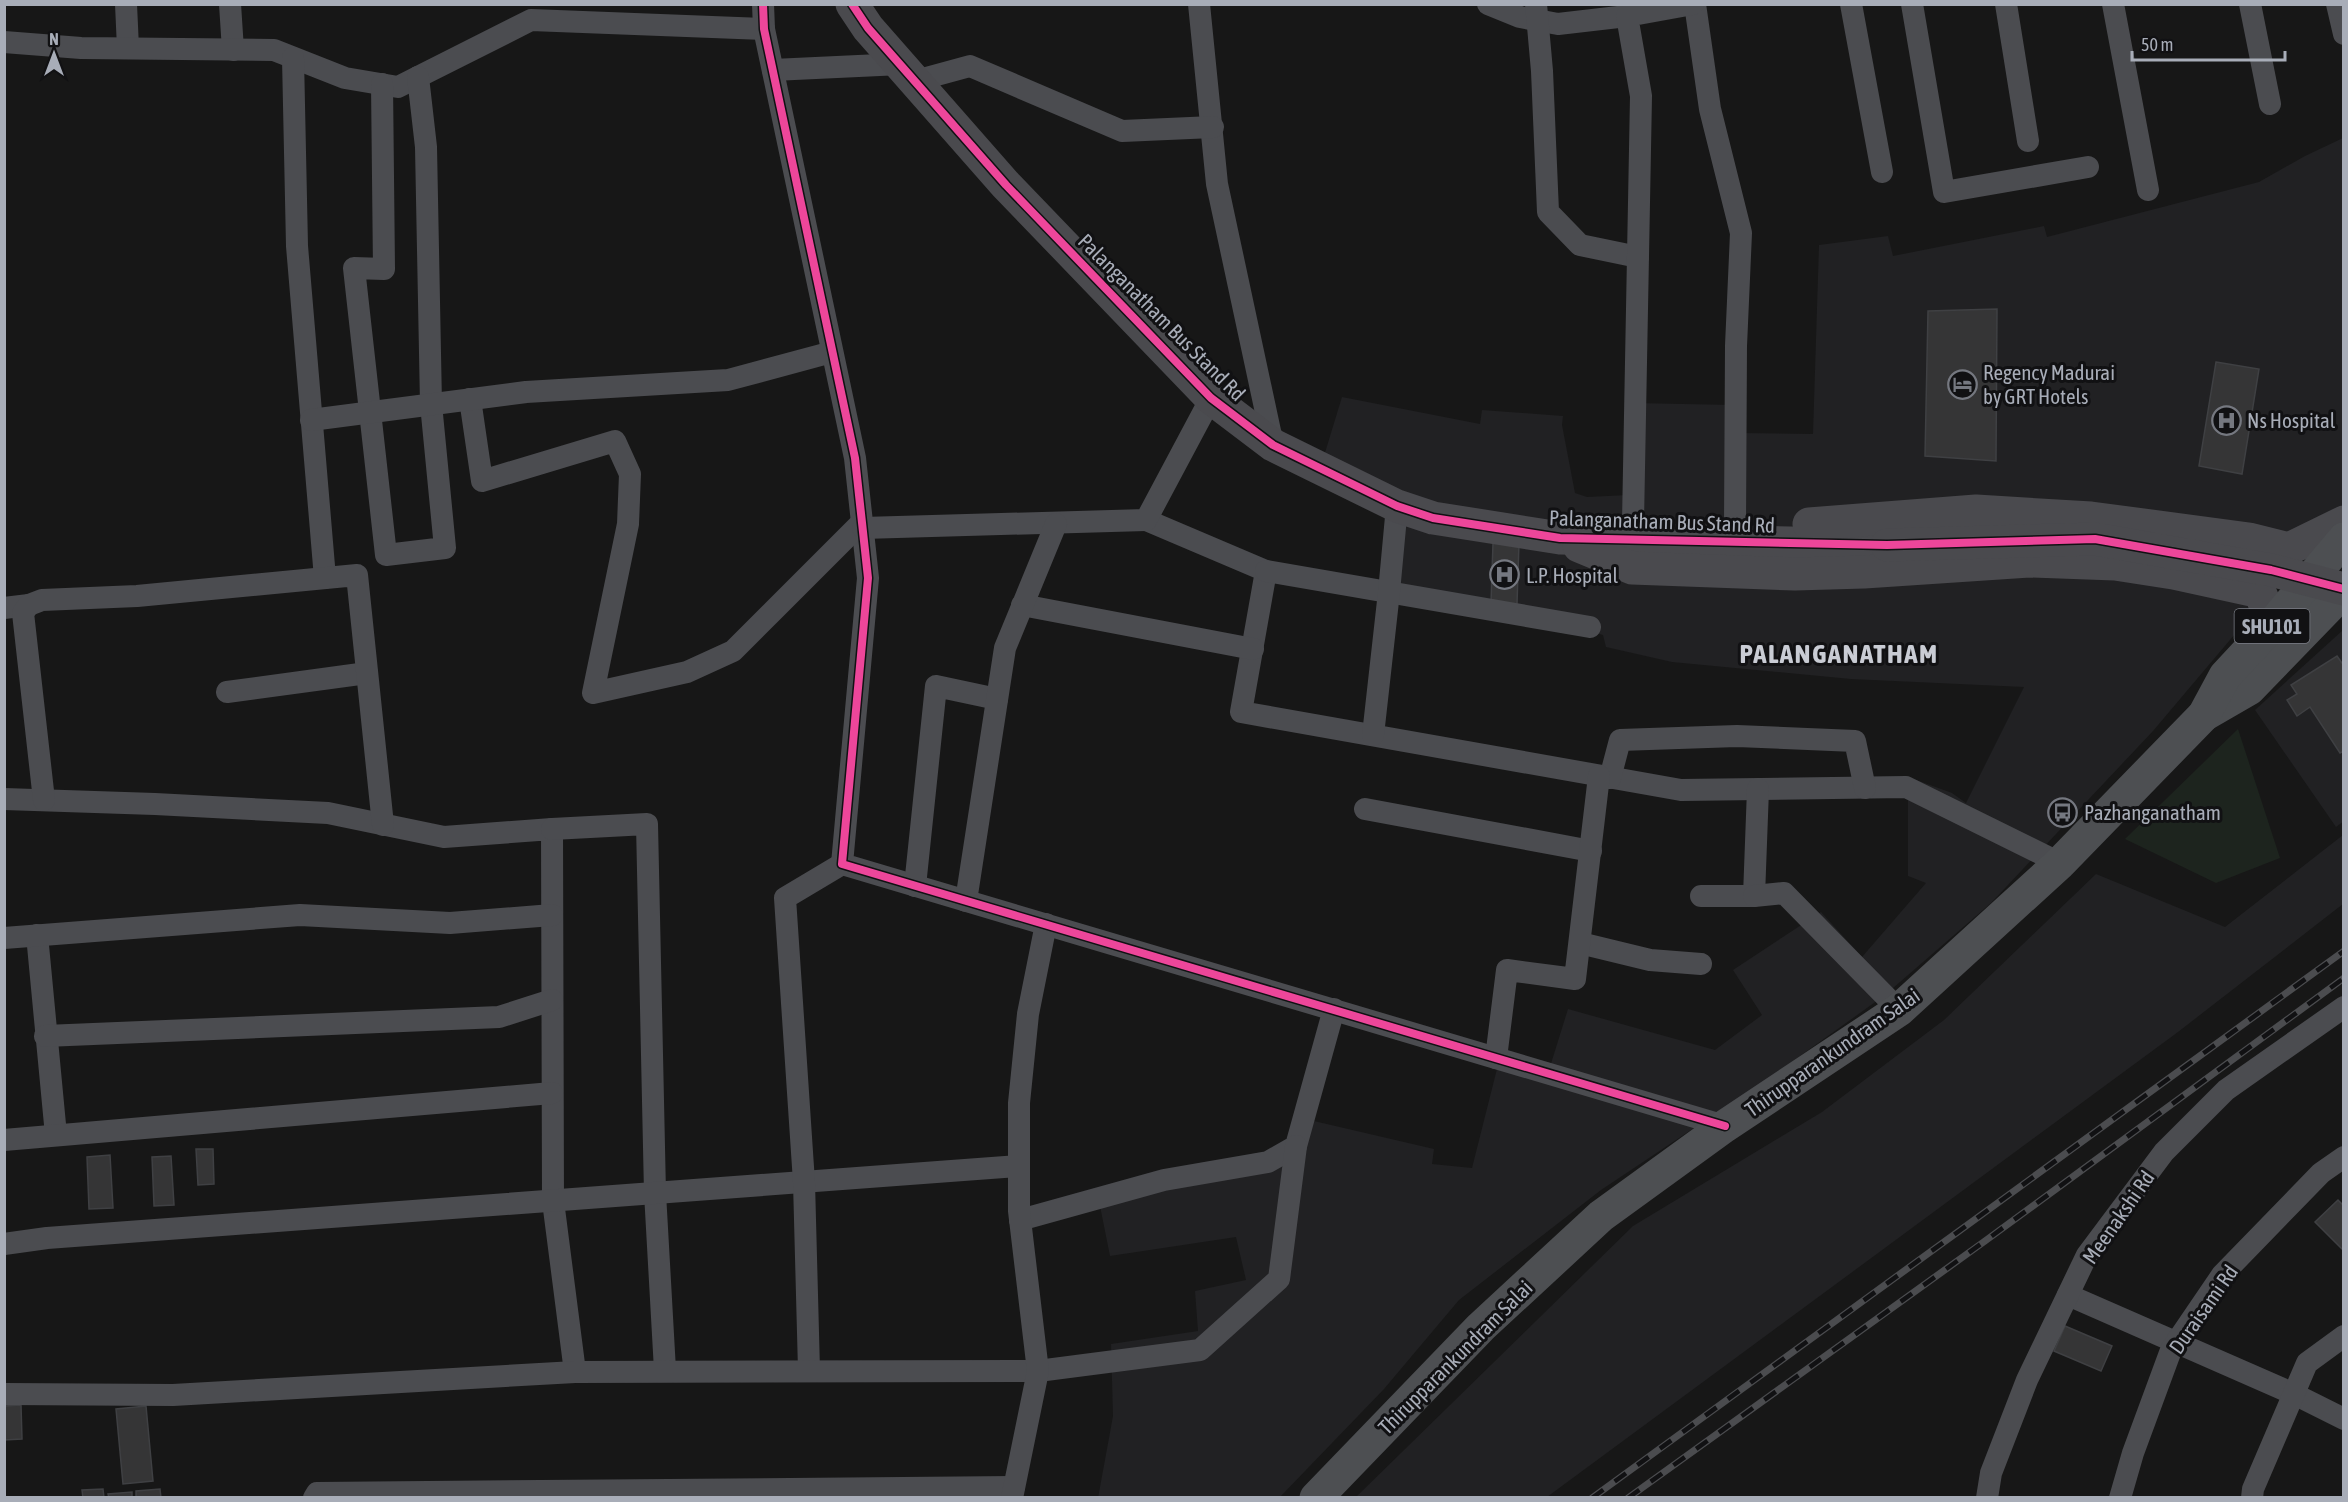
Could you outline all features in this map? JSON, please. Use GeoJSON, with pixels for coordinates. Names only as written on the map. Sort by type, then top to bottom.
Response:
{"type":"FeatureCollection","features":[{"type":"Feature","properties":{"kind":"main road","name":"Thirupparankundram Salai"},"geometry":{"type":"LineString","coordinates":[[2204,715],[2225,676],[2265,633],[2343,539]]}},
{"type":"Feature","properties":{"kind":"main road","name":"Thirupparankundram Salai"},"geometry":{"type":"LineString","coordinates":[[1316,1497],[1481,1327],[1593,1224],[1725,1126],[1899,1010],[2060,862],[2204,715],[2249,688],[2342,594]]}},
{"type":"Feature","properties":{"kind":"street"},"geometry":{"type":"LineString","coordinates":[[126,4],[128,48]]}},
{"type":"Feature","properties":{"kind":"street"},"geometry":{"type":"LineString","coordinates":[[231,4],[233,50]]}},
{"type":"Feature","properties":{"kind":"street"},"geometry":{"type":"LineString","coordinates":[[763,4],[764,29],[855,458],[868,578],[842,864]]}},
{"type":"Feature","properties":{"kind":"street","name":"Palanganatham Bus Stand Rd"},"geometry":{"type":"LineString","coordinates":[[852,4],[868,28],[1006,185],[1211,398],[1273,445],[1397,506],[1433,518],[1560,538],[1887,545],[2094,539],[2271,570],[2342,594]]}},
{"type":"Feature","properties":{"kind":"street"},"geometry":{"type":"LineString","coordinates":[[1199,4],[1217,184],[1273,445]]}},
{"type":"Feature","properties":{"kind":"street"},"geometry":{"type":"LineString","coordinates":[[1488,4],[1520,17],[1537,12],[1558,24],[1626,16],[1659,7],[1694,4],[1710,109],[1741,233],[1736,345],[1735,524]]}},
{"type":"Feature","properties":{"kind":"street"},"geometry":{"type":"LineString","coordinates":[[1851,4],[1882,172]]}},
{"type":"Feature","properties":{"kind":"street"},"geometry":{"type":"LineString","coordinates":[[1912,4],[1944,192],[2088,167]]}},
{"type":"Feature","properties":{"kind":"street"},"geometry":{"type":"LineString","coordinates":[[2006,4],[2028,141]]}},
{"type":"Feature","properties":{"kind":"street"},"geometry":{"type":"LineString","coordinates":[[2113,4],[2148,190]]}},
{"type":"Feature","properties":{"kind":"street"},"geometry":{"type":"LineString","coordinates":[[2250,4],[2270,104]]}},
{"type":"Feature","properties":{"kind":"street"},"geometry":{"type":"LineString","coordinates":[[2337,4],[2343,34]]}},
{"type":"Feature","properties":{"kind":"street"},"geometry":{"type":"LineString","coordinates":[[1537,12],[1548,212],[1580,245],[1638,258]]}},
{"type":"Feature","properties":{"kind":"street"},"geometry":{"type":"LineString","coordinates":[[4,42],[128,48],[274,50],[345,78],[398,87],[531,20],[643,14],[764,29]]}},
{"type":"Feature","properties":{"kind":"street"},"geometry":{"type":"LineString","coordinates":[[1626,16],[1641,96],[1633,522]]}},
{"type":"Feature","properties":{"kind":"street"},"geometry":{"type":"LineString","coordinates":[[293,58],[297,246],[325,578]]}},
{"type":"Feature","properties":{"kind":"street"},"geometry":{"type":"LineString","coordinates":[[773,70],[908,73],[970,66],[1122,131],[1213,127]]}},
{"type":"Feature","properties":{"kind":"street"},"geometry":{"type":"LineString","coordinates":[[382,84],[384,269],[354,268],[386,555],[445,548],[431,404],[426,147],[418,77]]}},
{"type":"Feature","properties":{"kind":"street"},"geometry":{"type":"LineString","coordinates":[[312,420],[526,392],[728,380],[832,352]]}},
{"type":"Feature","properties":{"kind":"street"},"geometry":{"type":"LineString","coordinates":[[1146,520],[1211,398]]}},
{"type":"Feature","properties":{"kind":"street"},"geometry":{"type":"LineString","coordinates":[[470,399],[482,481],[615,441],[630,474],[628,524],[593,693],[687,672],[734,651],[862,525],[1056,524],[1146,520],[1266,571],[1590,627]]}},
{"type":"Feature","properties":{"kind":"street"},"geometry":{"type":"LineString","coordinates":[[1373,735],[1397,506]]}},
{"type":"Feature","properties":{"kind":"street"},"geometry":{"type":"LineString","coordinates":[[1560,538],[1633,522],[1795,525],[1976,511],[2091,518],[2249,539],[2289,549],[2343,522]]}},
{"type":"Feature","properties":{"kind":"street"},"geometry":{"type":"LineString","coordinates":[[966,901],[1005,648],[1056,524]]}},
{"type":"Feature","properties":{"kind":"street"},"geometry":{"type":"LineString","coordinates":[[1560,538],[1632,568],[1795,574],[1864,572],[2029,561],[2115,564],[2173,573],[2294,598],[2342,594]]}},
{"type":"Feature","properties":{"kind":"street"},"geometry":{"type":"LineString","coordinates":[[1266,571],[1241,712],[1681,790],[1906,787],[2060,862]]}},
{"type":"Feature","properties":{"kind":"street"},"geometry":{"type":"LineString","coordinates":[[4,608],[29,605],[42,600],[137,596],[357,575],[383,825]]}},
{"type":"Feature","properties":{"kind":"street"},"geometry":{"type":"LineString","coordinates":[[2260,592],[2267,610],[2265,633]]}},
{"type":"Feature","properties":{"kind":"street"},"geometry":{"type":"LineString","coordinates":[[29,605],[23,613],[44,800]]}},
{"type":"Feature","properties":{"kind":"street"},"geometry":{"type":"LineString","coordinates":[[1022,605],[1253,649]]}},
{"type":"Feature","properties":{"kind":"street"},"geometry":{"type":"LineString","coordinates":[[227,692],[367,673]]}},
{"type":"Feature","properties":{"kind":"street"},"geometry":{"type":"LineString","coordinates":[[915,886],[936,686],[997,699]]}},
{"type":"Feature","properties":{"kind":"street"},"geometry":{"type":"LineString","coordinates":[[1496,1058],[1507,970],[1575,979],[1591,851],[1605,777],[1620,740],[1737,736],[1856,741],[1865,788]]}},
{"type":"Feature","properties":{"kind":"street"},"geometry":{"type":"LineString","coordinates":[[1754,896],[1758,789]]}},
{"type":"Feature","properties":{"kind":"street"},"geometry":{"type":"LineString","coordinates":[[4,799],[328,813],[444,837],[646,824],[655,1193],[665,1370]]}},
{"type":"Feature","properties":{"kind":"street"},"geometry":{"type":"LineString","coordinates":[[1365,809],[1591,851]]}},
{"type":"Feature","properties":{"kind":"street"},"geometry":{"type":"LineString","coordinates":[[552,829],[553,1201],[575,1372]]}},
{"type":"Feature","properties":{"kind":"street"},"geometry":{"type":"LineString","coordinates":[[809,1370],[804,1182],[785,898],[842,864],[1725,1126]]}},
{"type":"Feature","properties":{"kind":"street"},"geometry":{"type":"LineString","coordinates":[[1701,896],[1754,896],[1784,893],[1899,1010]]}},
{"type":"Feature","properties":{"kind":"street"},"geometry":{"type":"LineString","coordinates":[[4,938],[300,915],[450,924],[552,915]]}},
{"type":"Feature","properties":{"kind":"street"},"geometry":{"type":"LineString","coordinates":[[314,1497],[317,1493],[1013,1492],[1038,1371],[1020,1220],[1019,1103],[1028,1014],[1046,924]]}},
{"type":"Feature","properties":{"kind":"street"},"geometry":{"type":"LineString","coordinates":[[37,935],[56,1135]]}},
{"type":"Feature","properties":{"kind":"street"},"geometry":{"type":"LineString","coordinates":[[1580,943],[1650,960],[1701,964]]}},
{"type":"Feature","properties":{"kind":"street"},"geometry":{"type":"LineString","coordinates":[[45,1036],[499,1017],[552,1000]]}},
{"type":"Feature","properties":{"kind":"street","name":"Meenakshi Rd"},"geometry":{"type":"LineString","coordinates":[[1987,1497],[1991,1473],[2027,1380],[2087,1255],[2164,1152],[2226,1090],[2343,1007]]}},
{"type":"Feature","properties":{"kind":"street"},"geometry":{"type":"LineString","coordinates":[[4,1394],[173,1395],[575,1372],[665,1370],[1038,1371],[1200,1350],[1279,1279],[1296,1146],[1334,1010]]}},
{"type":"Feature","properties":{"kind":"street"},"geometry":{"type":"LineString","coordinates":[[4,1140],[552,1094]]}},
{"type":"Feature","properties":{"kind":"street"},"geometry":{"type":"LineString","coordinates":[[1020,1220],[1164,1180],[1268,1162],[1296,1146]]}},
{"type":"Feature","properties":{"kind":"street","name":"Duraisami Rd"},"geometry":{"type":"LineString","coordinates":[[2120,1497],[2133,1453],[2171,1350],[2222,1275],[2321,1173],[2343,1157]]}},
{"type":"Feature","properties":{"kind":"street"},"geometry":{"type":"LineString","coordinates":[[4,1244],[47,1238],[1019,1166]]}},
{"type":"Feature","properties":{"kind":"street"},"geometry":{"type":"LineString","coordinates":[[2068,1295],[2294,1394],[2343,1419]]}},
{"type":"Feature","properties":{"kind":"street"},"geometry":{"type":"LineString","coordinates":[[2252,1497],[2253,1489],[2307,1363],[2343,1336]]}},
{"type":"Feature","properties":{"kind":"shaded area"},"geometry":{"type":"Polygon","coordinates":[[[2343,138],[2343,518],[2316,538],[2153,731],[1991,903],[1885,995],[1775,1074],[1601,1190],[1459,1300],[1384,1389],[1280,1497],[1098,1498],[1113,1416],[1111,1344],[1198,1331],[1195,1291],[1246,1280],[1236,1237],[1110,1256],[1098,1196],[1271,1163],[1301,1118],[1434,1149],[1432,1164],[1472,1168],[1500,1057],[1549,1070],[1568,1009],[1715,1050],[1762,1015],[1733,970],[1821,912],[1862,957],[1926,883],[1908,876],[1908,777],[1952,793],[1966,803],[2024,687],[1851,679],[1672,662],[1606,647],[1603,635],[1541,619],[1379,588],[1393,518],[1316,482],[1342,397],[1480,424],[1482,410],[1563,416],[1562,425],[1575,493],[1587,497],[1628,495],[1633,403],[1734,405],[1735,433],[1813,434],[1819,245],[1888,236],[1893,256],[2044,226],[2047,237],[2259,182],[2343,138]]]}},
{"type":"Feature","properties":{"kind":"shaded area"},"geometry":{"type":"Polygon","coordinates":[[[2343,630],[2344,821],[2336,827],[2255,710],[2343,630]]]}},
{"type":"Feature","properties":{"kind":"shaded area"},"geometry":{"type":"Polygon","coordinates":[[[2238,729],[2280,858],[2216,883],[2125,839],[2238,729]]]}},
{"type":"Feature","properties":{"kind":"shaded area"},"geometry":{"type":"Polygon","coordinates":[[[2343,835],[2343,904],[2178,1032],[1547,1497],[1356,1497],[1633,1226],[1822,1112],[1944,1020],[2096,874],[2225,927],[2343,835]]]}},
{"type":"Feature","properties":{"kind":"building","name":"Regency Madurai by GRT Hotels"},"geometry":{"type":"Polygon","coordinates":[[[1997,309],[1996,461],[1925,456],[1928,311],[1997,309]]]}},
{"type":"Feature","properties":{"kind":"building"},"geometry":{"type":"Polygon","coordinates":[[[2216,362],[2259,369],[2242,474],[2199,466],[2216,362]]]}},
{"type":"Feature","properties":{"kind":"building"},"geometry":{"type":"Polygon","coordinates":[[[1493,543],[1519,543],[1517,604],[1491,603],[1493,543]]]}},
{"type":"Feature","properties":{"kind":"building"},"geometry":{"type":"Polygon","coordinates":[[[2337,656],[2344,666],[2344,751],[2340,753],[2310,707],[2297,716],[2287,700],[2297,694],[2291,685],[2337,656]]]}},
{"type":"Feature","properties":{"kind":"building"},"geometry":{"type":"Polygon","coordinates":[[[196,1149],[213,1149],[214,1184],[198,1185],[196,1149]]]}},
{"type":"Feature","properties":{"kind":"building"},"geometry":{"type":"Polygon","coordinates":[[[110,1155],[113,1208],[89,1209],[87,1157],[110,1155]]]}},
{"type":"Feature","properties":{"kind":"building"},"geometry":{"type":"Polygon","coordinates":[[[171,1156],[174,1205],[154,1206],[152,1157],[171,1156]]]}},
{"type":"Feature","properties":{"kind":"building"},"geometry":{"type":"Polygon","coordinates":[[[2338,1200],[2344,1206],[2344,1251],[2315,1222],[2338,1200]]]}},
{"type":"Feature","properties":{"kind":"building"},"geometry":{"type":"Polygon","coordinates":[[[2065,1326],[2112,1346],[2101,1371],[2054,1351],[2065,1326]]]}},
{"type":"Feature","properties":{"kind":"building"},"geometry":{"type":"Polygon","coordinates":[[[21,1405],[22,1439],[4,1440],[4,1406],[21,1405]]]}},
{"type":"Feature","properties":{"kind":"building"},"geometry":{"type":"Polygon","coordinates":[[[146,1406],[153,1481],[123,1484],[116,1409],[146,1406]]]}},
{"type":"Feature","properties":{"kind":"building"},"geometry":{"type":"Polygon","coordinates":[[[103,1489],[104,1498],[83,1498],[82,1490],[103,1489]]]}},
{"type":"Feature","properties":{"kind":"building"},"geometry":{"type":"Polygon","coordinates":[[[160,1489],[161,1498],[136,1498],[136,1491],[160,1489]]]}},
{"type":"Feature","properties":{"kind":"building"},"geometry":{"type":"Polygon","coordinates":[[[132,1492],[132,1498],[109,1498],[108,1494],[132,1492]]]}},
{"type":"Feature","properties":{"kind":"railway"},"geometry":{"type":"LineString","coordinates":[[1592,1498],[2344,951]]}},
{"type":"Feature","properties":{"kind":"railway"},"geometry":{"type":"LineString","coordinates":[[1628,1498],[1985,1241],[2344,978]]}},
{"type":"Feature","properties":{"kind":"cycle path"},"geometry":{"type":"LineString","coordinates":[[763,4],[764,29],[855,458],[868,578],[842,864],[1725,1126]]}},
{"type":"Feature","properties":{"kind":"cycle path"},"geometry":{"type":"LineString","coordinates":[[852,4],[868,28],[1006,185],[1211,398],[1273,445],[1397,506],[1433,518],[1560,538],[1887,545],[2095,539],[2271,570],[2344,589]]}},
{"type":"Feature","properties":{"kind":"place","name":"Regency Madurai by GRT Hotels"},"geometry":{"type":"Point","coordinates":[1962,384]}},
{"type":"Feature","properties":{"kind":"place","name":"Ns Hospital"},"geometry":{"type":"Point","coordinates":[2226,420]}},
{"type":"Feature","properties":{"kind":"place","name":"L.P. Hospital"},"geometry":{"type":"Point","coordinates":[1505,575]}},
{"type":"Feature","properties":{"kind":"place","name":"Pazhanganatham"},"geometry":{"type":"Point","coordinates":[2063,812]}},
{"type":"Feature","properties":{"kind":"district","name":"PALANGANATHAM"},"geometry":{"type":"Point","coordinates":[1839,653]}}]}
